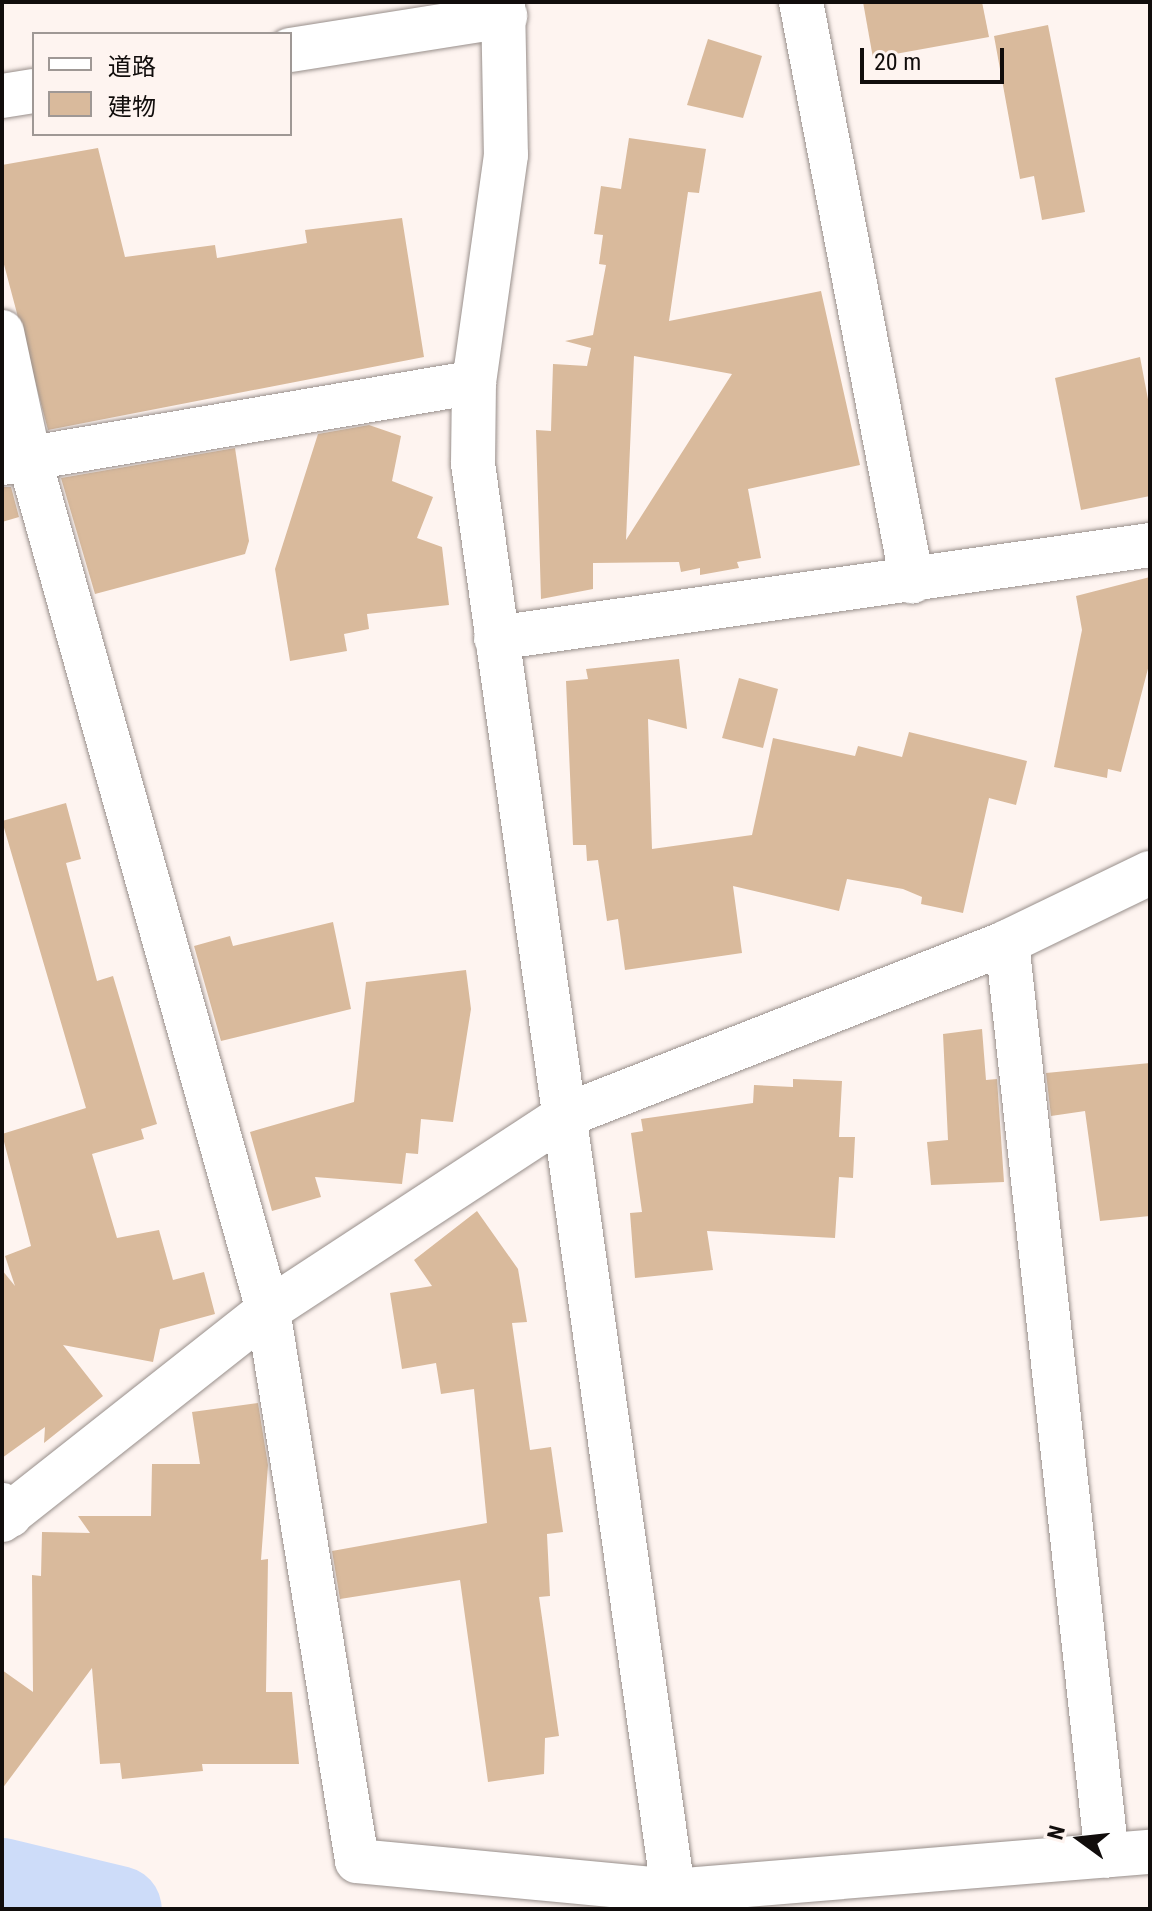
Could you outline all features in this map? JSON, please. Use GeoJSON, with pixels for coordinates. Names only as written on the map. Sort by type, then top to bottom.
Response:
{"type":"FeatureCollection","features":[{"type":"Feature","properties":{"kind":"street"},"geometry":{"type":"LineString","coordinates":[[801,2],[912,581]]}},
{"type":"Feature","properties":{"kind":"street"},"geometry":{"type":"LineString","coordinates":[[292,50],[504,9],[506,155],[474,382],[473,464],[673,1891]]}},
{"type":"Feature","properties":{"kind":"street"},"geometry":{"type":"LineString","coordinates":[[2,96],[32,91]]}},
{"type":"Feature","properties":{"kind":"street"},"geometry":{"type":"LineString","coordinates":[[2,332],[15,460],[268,1310],[357,1861],[673,1891],[1150,1852]]}},
{"type":"Feature","properties":{"kind":"street"},"geometry":{"type":"LineString","coordinates":[[15,460],[474,382]]}},
{"type":"Feature","properties":{"kind":"street"},"geometry":{"type":"LineString","coordinates":[[496,638],[1150,545]]}},
{"type":"Feature","properties":{"kind":"street"},"geometry":{"type":"LineString","coordinates":[[5,1513],[268,1310],[564,1116],[1007,942],[1150,873]]}},
{"type":"Feature","properties":{"kind":"street"},"geometry":{"type":"LineString","coordinates":[[1007,942],[1107,1856]]}},
{"type":"Feature","properties":{"kind":"building"},"geometry":{"type":"Polygon","coordinates":[[[863,2],[982,2],[989,37],[873,58],[863,2]]]}},
{"type":"Feature","properties":{"kind":"building"},"geometry":{"type":"Polygon","coordinates":[[[1048,25],[1085,212],[1042,220],[1034,176],[1020,179],[994,36],[1048,25]]]}},
{"type":"Feature","properties":{"kind":"building"},"geometry":{"type":"Polygon","coordinates":[[[708,39],[762,56],[743,118],[687,105],[708,39]]]}},
{"type":"Feature","properties":{"kind":"building"},"geometry":{"type":"Polygon","coordinates":[[[629,138],[706,149],[699,193],[688,192],[669,321],[821,291],[860,465],[748,489],[761,558],[737,562],[739,568],[700,575],[700,568],[681,572],[679,562],[593,563],[593,589],[541,599],[536,430],[551,431],[553,364],[587,366],[591,348],[565,341],[593,335],[606,265],[599,264],[603,235],[594,234],[601,186],[621,189],[629,138]],[[634,356],[626,540],[732,374],[634,356]]]}},
{"type":"Feature","properties":{"kind":"building"},"geometry":{"type":"Polygon","coordinates":[[[98,148],[125,257],[215,245],[217,258],[307,243],[305,230],[402,218],[424,357],[48,430],[2,257],[2,165],[98,148]]]}},
{"type":"Feature","properties":{"kind":"building"},"geometry":{"type":"Polygon","coordinates":[[[1140,357],[1150,410],[1150,496],[1081,510],[1055,378],[1140,357]]]}},
{"type":"Feature","properties":{"kind":"building"},"geometry":{"type":"Polygon","coordinates":[[[369,425],[401,436],[392,481],[433,497],[417,538],[442,547],[449,605],[367,614],[369,629],[344,634],[347,651],[290,661],[275,569],[318,434],[369,425]]]}},
{"type":"Feature","properties":{"kind":"building"},"geometry":{"type":"Polygon","coordinates":[[[235,448],[249,541],[245,554],[95,594],[61,478],[235,448]]]}},
{"type":"Feature","properties":{"kind":"building"},"geometry":{"type":"Polygon","coordinates":[[[2,487],[11,487],[19,517],[2,522],[2,487]]]}},
{"type":"Feature","properties":{"kind":"building"},"geometry":{"type":"Polygon","coordinates":[[[1150,577],[1150,661],[1121,772],[1108,769],[1107,778],[1054,767],[1082,630],[1076,596],[1150,577]]]}},
{"type":"Feature","properties":{"kind":"building"},"geometry":{"type":"Polygon","coordinates":[[[679,659],[687,729],[648,719],[652,849],[752,835],[773,738],[855,756],[858,746],[902,757],[909,732],[1027,761],[1016,805],[989,798],[963,913],[921,904],[922,897],[903,889],[847,879],[839,911],[733,886],[742,953],[625,970],[618,919],[607,921],[598,860],[587,861],[586,845],[573,845],[566,681],[588,679],[586,669],[679,659]]]}},
{"type":"Feature","properties":{"kind":"building"},"geometry":{"type":"Polygon","coordinates":[[[739,678],[778,689],[763,748],[722,738],[739,678]]]}},
{"type":"Feature","properties":{"kind":"building"},"geometry":{"type":"Polygon","coordinates":[[[66,803],[81,859],[66,863],[97,981],[113,976],[157,1124],[141,1129],[144,1139],[92,1154],[117,1238],[159,1230],[173,1280],[204,1272],[215,1314],[160,1329],[153,1362],[63,1345],[103,1396],[44,1443],[45,1427],[2,1458],[2,1270],[15,1286],[5,1256],[31,1246],[2,1134],[86,1108],[2,821],[66,803]]]}},
{"type":"Feature","properties":{"kind":"building"},"geometry":{"type":"Polygon","coordinates":[[[333,922],[351,1009],[221,1041],[194,946],[230,936],[233,946],[333,922]]]}},
{"type":"Feature","properties":{"kind":"building"},"geometry":{"type":"Polygon","coordinates":[[[466,970],[471,1009],[453,1122],[421,1119],[418,1154],[406,1153],[402,1184],[315,1177],[321,1197],[272,1211],[250,1132],[354,1102],[366,982],[466,970]]]}},
{"type":"Feature","properties":{"kind":"building"},"geometry":{"type":"Polygon","coordinates":[[[982,1029],[986,1080],[997,1079],[1004,1182],[931,1185],[927,1142],[948,1140],[943,1034],[982,1029]]]}},
{"type":"Feature","properties":{"kind":"building"},"geometry":{"type":"Polygon","coordinates":[[[1150,1063],[1150,1216],[1100,1221],[1085,1111],[1051,1116],[1046,1073],[1150,1063]]]}},
{"type":"Feature","properties":{"kind":"building"},"geometry":{"type":"Polygon","coordinates":[[[793,1079],[842,1081],[839,1137],[855,1137],[853,1178],[839,1177],[835,1238],[707,1231],[713,1270],[635,1278],[630,1213],[642,1212],[631,1133],[643,1131],[641,1119],[753,1103],[754,1085],[793,1087],[793,1079]]]}},
{"type":"Feature","properties":{"kind":"building"},"geometry":{"type":"Polygon","coordinates":[[[477,1211],[518,1269],[527,1322],[512,1323],[530,1450],[551,1447],[563,1532],[547,1534],[550,1596],[539,1597],[559,1736],[545,1738],[544,1774],[488,1782],[460,1580],[340,1599],[332,1551],[487,1523],[474,1389],[441,1394],[436,1363],[402,1369],[390,1293],[432,1286],[414,1260],[477,1211]]]}},
{"type":"Feature","properties":{"kind":"building"},"geometry":{"type":"Polygon","coordinates":[[[258,1403],[268,1465],[261,1560],[268,1559],[266,1692],[292,1692],[299,1764],[202,1764],[203,1771],[122,1779],[120,1763],[100,1764],[92,1668],[2,1789],[2,1670],[33,1692],[32,1575],[41,1576],[42,1532],[90,1533],[78,1516],[151,1516],[152,1464],[200,1464],[192,1412],[258,1403]]]}},
{"type":"Feature","properties":{"kind":"waterway"},"geometry":{"type":"LineString","coordinates":[[2,1881],[119,1909]]}}]}
